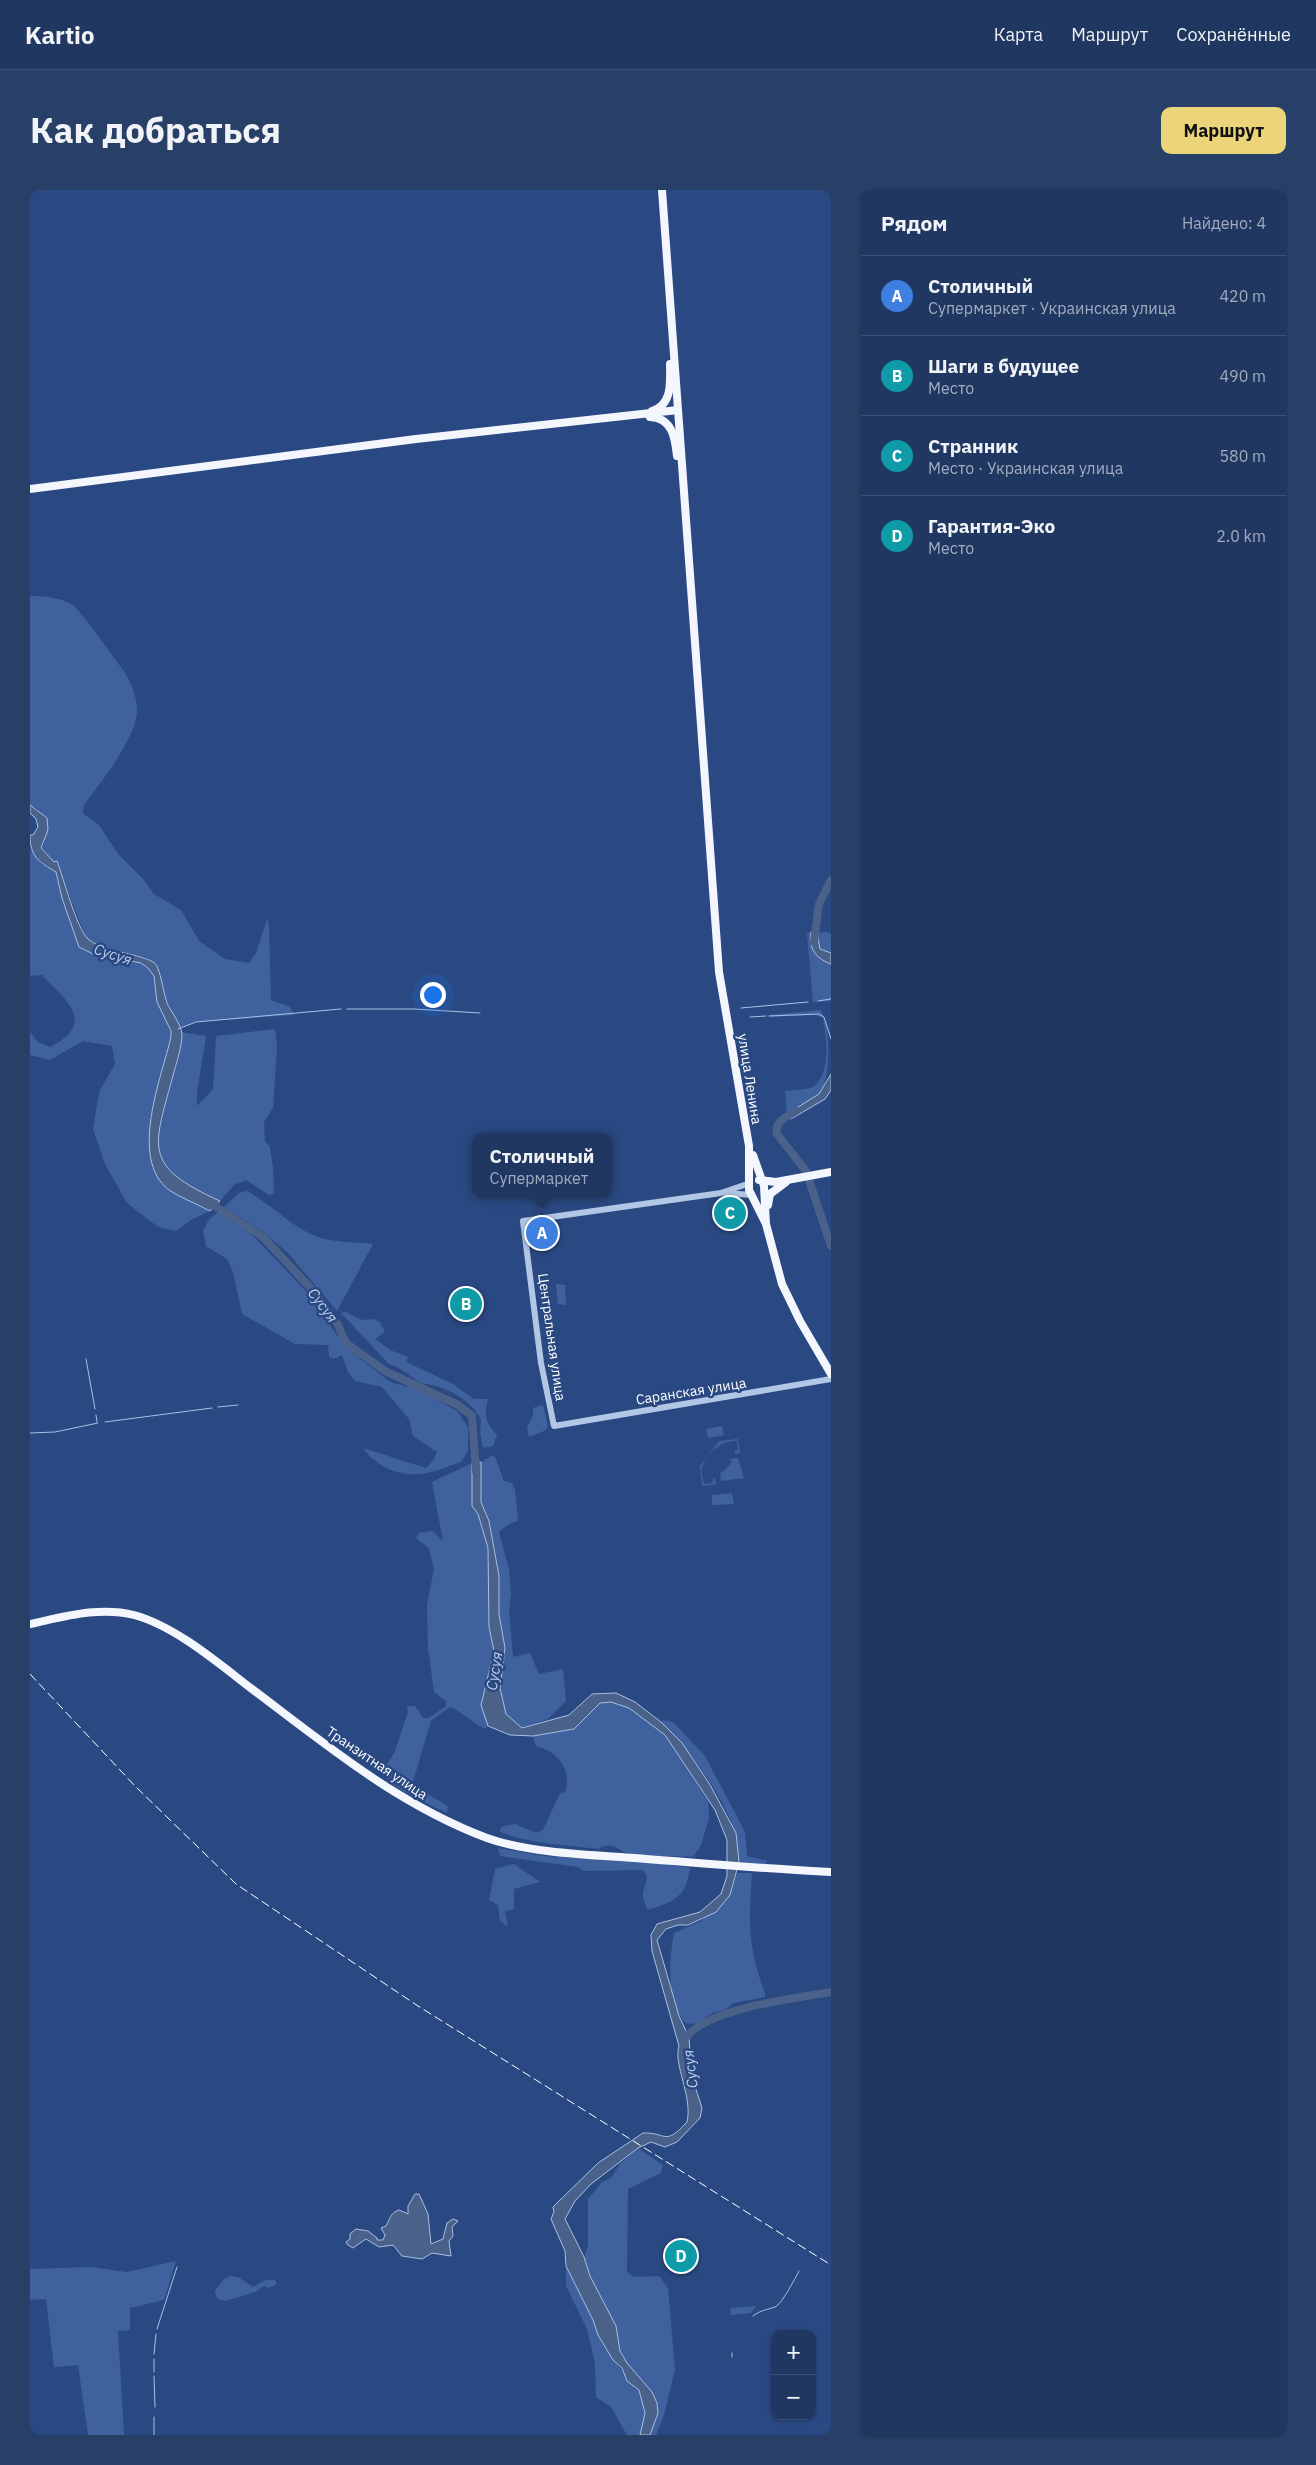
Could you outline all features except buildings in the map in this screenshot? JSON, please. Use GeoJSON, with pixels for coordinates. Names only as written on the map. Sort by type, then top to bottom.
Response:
{"type":"FeatureCollection","features":[{"type":"Feature","properties":{"kind":"main road"},"geometry":{"type":"LineString","coordinates":[[662,190],[686,524]]}},
{"type":"Feature","properties":{"kind":"main road"},"geometry":{"type":"LineString","coordinates":[[636,415],[657,409],[663,405],[669,394],[667,313],[669,294]]}},
{"type":"Feature","properties":{"kind":"main road"},"geometry":{"type":"LineString","coordinates":[[30,489],[391,442],[678,410]]}},
{"type":"Feature","properties":{"kind":"main road"},"geometry":{"type":"LineString","coordinates":[[624,416],[656,417],[664,420],[670,427],[676,448],[681,508],[686,524]]}},
{"type":"Feature","properties":{"kind":"main road","name":"улица Ленина"},"geometry":{"type":"LineString","coordinates":[[686,524],[711,877],[720,972],[749,1146],[750,1182],[748,1188],[766,1224]]}},
{"type":"Feature","properties":{"kind":"main road","name":"улица Ленина"},"geometry":{"type":"LineString","coordinates":[[749,1146],[762,1182],[766,1224],[774,1262],[790,1303],[831,1374]]}},
{"type":"Feature","properties":{"kind":"main road"},"geometry":{"type":"LineString","coordinates":[[757,1168],[766,1177],[792,1180]]}},
{"type":"Feature","properties":{"kind":"main road"},"geometry":{"type":"LineString","coordinates":[[750,1182],[755,1180],[762,1182],[792,1180],[827,1173]]}},
{"type":"Feature","properties":{"kind":"main road"},"geometry":{"type":"LineString","coordinates":[[752,1195],[792,1180]]}},
{"type":"Feature","properties":{"kind":"main road"},"geometry":{"type":"LineString","coordinates":[[766,1224],[770,1194],[792,1180]]}},
{"type":"Feature","properties":{"kind":"main road","name":"Транзитная улица"},"geometry":{"type":"LineString","coordinates":[[30,1624],[92,1612],[107,1611],[134,1615],[150,1620],[216,1662],[398,1796],[431,1815],[490,1839],[544,1850],[665,1861],[831,1872]]}},
{"type":"Feature","properties":{"kind":"street"},"geometry":{"type":"LineString","coordinates":[[721,1193],[750,1182]]}},
{"type":"Feature","properties":{"kind":"street"},"geometry":{"type":"LineString","coordinates":[[721,1193],[752,1195]]}},
{"type":"Feature","properties":{"kind":"street","name":"Центральная улица"},"geometry":{"type":"LineString","coordinates":[[554,1426],[541,1364],[524,1221],[721,1193]]}},
{"type":"Feature","properties":{"kind":"street","name":"Саранская улица"},"geometry":{"type":"LineString","coordinates":[[554,1426],[831,1380]]}},
{"type":"Feature","properties":{"kind":"shaded area"},"geometry":{"type":"Polygon","coordinates":[[[30,596],[56,598],[76,608],[123,670],[131,684],[136,699],[136,720],[125,746],[84,805],[83,813],[99,825],[118,854],[144,880],[154,894],[181,910],[199,941],[225,959],[249,963],[256,953],[267,919],[269,926],[271,1000],[290,1007],[294,1015],[196,1022],[180,1028],[167,1002],[156,965],[148,958],[99,946],[86,938],[56,861],[54,862],[41,848],[45,842],[38,809],[30,805],[30,596]]]}},
{"type":"Feature","properties":{"kind":"shaded area"},"geometry":{"type":"Polygon","coordinates":[[[30,849],[41,864],[56,872],[62,898],[79,947],[126,961],[141,963],[154,976],[157,1002],[171,1031],[171,1037],[150,1119],[168,1189],[210,1211],[191,1220],[176,1231],[158,1227],[127,1203],[105,1164],[93,1129],[99,1092],[115,1064],[112,1046],[83,1041],[50,1060],[30,1055],[30,1032],[38,1042],[50,1047],[64,1038],[72,1029],[75,1021],[68,1003],[42,975],[30,976],[30,849]]]}},
{"type":"Feature","properties":{"kind":"shaded area"},"geometry":{"type":"Polygon","coordinates":[[[811,932],[812,941],[817,951],[831,964],[831,1001],[813,1002],[807,933],[811,932]]]}},
{"type":"Feature","properties":{"kind":"shaded area"},"geometry":{"type":"Polygon","coordinates":[[[827,932],[831,934],[831,953],[822,951],[818,945],[817,933],[827,932]]]}},
{"type":"Feature","properties":{"kind":"shaded area"},"geometry":{"type":"Polygon","coordinates":[[[820,1010],[824,1016],[828,1038],[828,1064],[824,1086],[817,1096],[787,1114],[785,1091],[813,1087],[823,1074],[826,1056],[826,1036],[823,1018],[815,1015],[769,1017],[769,1015],[820,1010]]]}},
{"type":"Feature","properties":{"kind":"shaded area"},"geometry":{"type":"Polygon","coordinates":[[[275,1029],[277,1046],[273,1108],[264,1122],[265,1141],[270,1147],[273,1168],[274,1194],[269,1195],[246,1180],[234,1185],[220,1201],[194,1188],[177,1176],[165,1165],[160,1152],[158,1137],[178,1058],[181,1032],[206,1036],[197,1093],[197,1106],[213,1089],[216,1036],[275,1029]]]}},
{"type":"Feature","properties":{"kind":"shaded area"},"geometry":{"type":"Polygon","coordinates":[[[247,1191],[297,1227],[315,1236],[337,1241],[373,1244],[337,1311],[287,1252],[262,1231],[224,1207],[239,1193],[247,1191]]]}},
{"type":"Feature","properties":{"kind":"shaded area"},"geometry":{"type":"Polygon","coordinates":[[[219,1212],[253,1236],[313,1298],[336,1334],[353,1353],[390,1382],[419,1390],[457,1411],[468,1427],[468,1451],[461,1462],[432,1472],[405,1474],[381,1465],[368,1454],[363,1448],[426,1468],[433,1461],[437,1452],[413,1436],[409,1419],[382,1387],[355,1381],[348,1372],[342,1355],[334,1359],[329,1357],[328,1345],[295,1344],[242,1314],[233,1272],[227,1259],[206,1246],[203,1230],[210,1218],[219,1212]]]}},
{"type":"Feature","properties":{"kind":"shaded area"},"geometry":{"type":"Polygon","coordinates":[[[556,1284],[565,1285],[566,1305],[558,1304],[556,1284]]]}},
{"type":"Feature","properties":{"kind":"shaded area"},"geometry":{"type":"Polygon","coordinates":[[[346,1312],[361,1320],[373,1319],[380,1322],[385,1332],[375,1339],[390,1350],[408,1357],[406,1362],[451,1383],[474,1399],[488,1399],[486,1418],[497,1435],[493,1446],[483,1448],[480,1432],[481,1420],[469,1404],[451,1392],[437,1386],[422,1383],[398,1367],[389,1364],[341,1313],[346,1312]]]}},
{"type":"Feature","properties":{"kind":"shaded area"},"geometry":{"type":"Polygon","coordinates":[[[543,1405],[548,1427],[544,1431],[529,1437],[527,1428],[533,1415],[533,1408],[543,1405]]]}},
{"type":"Feature","properties":{"kind":"shaded area"},"geometry":{"type":"Polygon","coordinates":[[[722,1426],[724,1435],[708,1438],[706,1429],[722,1426]]]}},
{"type":"Feature","properties":{"kind":"shaded area"},"geometry":{"type":"Polygon","coordinates":[[[738,1439],[740,1453],[735,1454],[734,1451],[738,1450],[737,1441],[732,1441],[716,1448],[707,1458],[702,1470],[704,1484],[713,1483],[715,1478],[716,1484],[702,1486],[700,1466],[719,1441],[738,1439]]]}},
{"type":"Feature","properties":{"kind":"shaded area"},"geometry":{"type":"Polygon","coordinates":[[[493,1455],[504,1481],[512,1483],[515,1490],[518,1521],[509,1524],[499,1532],[509,1570],[511,1593],[509,1610],[513,1657],[530,1653],[539,1674],[563,1669],[566,1701],[548,1719],[522,1728],[506,1714],[500,1688],[505,1648],[499,1614],[499,1576],[489,1521],[481,1502],[481,1462],[493,1455]]]}},
{"type":"Feature","properties":{"kind":"shaded area"},"geometry":{"type":"Polygon","coordinates":[[[738,1458],[744,1478],[721,1481],[720,1472],[722,1473],[732,1462],[729,1459],[738,1458]]]}},
{"type":"Feature","properties":{"kind":"shaded area"},"geometry":{"type":"Polygon","coordinates":[[[472,1463],[472,1506],[478,1514],[488,1548],[489,1627],[494,1651],[481,1705],[488,1726],[485,1729],[450,1707],[431,1721],[412,1785],[448,1806],[447,1813],[403,1791],[382,1773],[395,1751],[408,1712],[407,1706],[415,1706],[423,1718],[429,1718],[446,1706],[446,1701],[434,1692],[428,1648],[427,1605],[434,1569],[429,1549],[416,1538],[419,1533],[433,1531],[443,1541],[432,1482],[472,1463]]]}},
{"type":"Feature","properties":{"kind":"shaded area"},"geometry":{"type":"Polygon","coordinates":[[[732,1493],[734,1504],[712,1505],[712,1495],[732,1493]]]}},
{"type":"Feature","properties":{"kind":"shaded area"},"geometry":{"type":"Polygon","coordinates":[[[611,1702],[629,1708],[665,1735],[708,1802],[709,1818],[701,1845],[693,1857],[629,1854],[615,1847],[608,1846],[599,1849],[548,1844],[500,1832],[501,1827],[515,1824],[536,1833],[543,1830],[560,1793],[565,1792],[567,1776],[565,1769],[551,1752],[536,1746],[533,1736],[574,1729],[599,1703],[611,1702]]]}},
{"type":"Feature","properties":{"kind":"shaded area"},"geometry":{"type":"Polygon","coordinates":[[[663,1720],[673,1722],[705,1756],[745,1832],[747,1856],[767,1861],[765,1865],[739,1862],[735,1831],[721,1801],[694,1759],[661,1722],[663,1720]]]}},
{"type":"Feature","properties":{"kind":"shaded area"},"geometry":{"type":"Polygon","coordinates":[[[498,1848],[544,1856],[661,1863],[690,1868],[686,1886],[678,1896],[665,1904],[648,1910],[643,1896],[647,1877],[643,1870],[584,1871],[578,1867],[500,1856],[498,1848]]]}},
{"type":"Feature","properties":{"kind":"shaded area"},"geometry":{"type":"Polygon","coordinates":[[[514,1864],[540,1882],[514,1889],[514,1909],[505,1911],[508,1927],[500,1921],[498,1905],[489,1900],[495,1869],[514,1864]]]}},
{"type":"Feature","properties":{"kind":"shaded area"},"geometry":{"type":"Polygon","coordinates":[[[737,1873],[752,1873],[750,1920],[752,1947],[765,1997],[734,2003],[724,2010],[712,2013],[696,2024],[685,2023],[675,2003],[670,1980],[674,1933],[701,1921],[730,1895],[737,1873]]]}},
{"type":"Feature","properties":{"kind":"shaded area"},"geometry":{"type":"Polygon","coordinates":[[[638,2148],[663,2165],[661,2173],[628,2189],[627,2272],[634,2277],[659,2276],[668,2288],[675,2370],[664,2415],[656,2435],[650,2435],[658,2413],[652,2392],[627,2363],[620,2350],[616,2326],[590,2276],[584,2257],[588,2246],[588,2199],[602,2182],[611,2178],[620,2164],[638,2148]]]}},
{"type":"Feature","properties":{"kind":"shaded area"},"geometry":{"type":"Polygon","coordinates":[[[176,2261],[164,2300],[130,2308],[130,2330],[118,2331],[124,2435],[88,2435],[78,2365],[54,2367],[46,2299],[30,2300],[30,2269],[91,2267],[127,2272],[176,2261]]]}},
{"type":"Feature","properties":{"kind":"shaded area"},"geometry":{"type":"Polygon","coordinates":[[[566,2266],[613,2360],[639,2390],[645,2413],[640,2435],[627,2435],[611,2407],[596,2397],[595,2363],[587,2329],[566,2286],[566,2266]]]}},
{"type":"Feature","properties":{"kind":"shaded area"},"geometry":{"type":"Polygon","coordinates":[[[230,2276],[238,2277],[253,2287],[265,2280],[275,2280],[277,2284],[269,2288],[264,2286],[255,2292],[225,2301],[220,2300],[216,2297],[215,2291],[223,2280],[230,2276]]]}},
{"type":"Feature","properties":{"kind":"shaded area"},"geometry":{"type":"Polygon","coordinates":[[[756,2306],[751,2313],[731,2315],[730,2308],[756,2306]]]}},
{"type":"Feature","properties":{"kind":"water"},"geometry":{"type":"Polygon","coordinates":[[[30,805],[47,818],[48,830],[41,848],[54,862],[57,861],[79,925],[88,939],[95,944],[146,959],[157,966],[167,1003],[178,1022],[182,1034],[162,1119],[159,1136],[160,1151],[165,1164],[176,1176],[194,1188],[220,1201],[210,1211],[169,1190],[157,1176],[151,1158],[149,1138],[151,1116],[171,1037],[171,1031],[157,1002],[154,976],[141,963],[93,954],[79,947],[62,898],[56,872],[40,862],[32,849],[30,835],[33,835],[38,827],[36,819],[30,813],[30,805]]]}},
{"type":"Feature","properties":{"kind":"water"},"geometry":{"type":"Polygon","coordinates":[[[811,932],[817,933],[820,949],[831,953],[831,964],[821,959],[814,952],[811,943],[811,932]]]}},
{"type":"Feature","properties":{"kind":"water"},"geometry":{"type":"Polygon","coordinates":[[[831,1074],[831,1090],[825,1099],[791,1119],[787,1114],[819,1094],[831,1074]]]}},
{"type":"Feature","properties":{"kind":"water"},"geometry":{"type":"Polygon","coordinates":[[[481,1462],[481,1502],[489,1521],[499,1576],[499,1614],[505,1648],[500,1688],[506,1714],[522,1728],[569,1715],[592,1694],[616,1693],[635,1702],[661,1722],[682,1743],[709,1783],[736,1833],[739,1862],[730,1895],[716,1912],[688,1925],[678,1925],[666,1929],[657,1940],[679,2016],[689,2037],[690,2053],[694,2061],[694,2083],[702,2108],[700,2118],[677,2142],[665,2147],[651,2142],[638,2148],[591,2184],[575,2201],[565,2219],[584,2257],[590,2276],[616,2326],[620,2351],[627,2363],[652,2392],[657,2403],[658,2413],[650,2435],[640,2435],[645,2413],[639,2390],[627,2381],[622,2368],[613,2360],[598,2335],[593,2320],[566,2266],[565,2251],[551,2219],[554,2212],[553,2207],[598,2163],[643,2133],[669,2136],[687,2122],[687,2102],[679,2062],[679,2046],[652,1951],[651,1935],[657,1924],[700,1912],[721,1894],[727,1876],[727,1840],[715,1810],[665,1735],[629,1708],[611,1702],[600,1703],[574,1729],[533,1736],[510,1735],[488,1726],[481,1705],[494,1651],[489,1627],[488,1548],[478,1514],[472,1506],[472,1463],[481,1462]]]}},
{"type":"Feature","properties":{"kind":"water"},"geometry":{"type":"Polygon","coordinates":[[[415,2194],[419,2194],[428,2214],[431,2244],[443,2239],[447,2223],[453,2219],[458,2221],[452,2227],[453,2236],[449,2241],[451,2256],[432,2253],[422,2259],[402,2256],[393,2245],[379,2247],[366,2239],[353,2248],[348,2245],[346,2242],[350,2239],[350,2234],[356,2229],[368,2231],[377,2240],[383,2240],[385,2235],[381,2228],[386,2226],[396,2211],[399,2210],[408,2214],[408,2206],[415,2194]]]}},
{"type":"Feature","properties":{"kind":"waterway"},"geometry":{"type":"LineString","coordinates":[[814,942],[819,904],[831,880]]}},
{"type":"Feature","properties":{"kind":"waterway"},"geometry":{"type":"LineString","coordinates":[[818,1001],[831,999]]}},
{"type":"Feature","properties":{"kind":"waterway"},"geometry":{"type":"LineString","coordinates":[[741,1008],[808,1002]]}},
{"type":"Feature","properties":{"kind":"waterway"},"geometry":{"type":"LineString","coordinates":[[178,1029],[196,1022],[341,1009]]}},
{"type":"Feature","properties":{"kind":"waterway"},"geometry":{"type":"LineString","coordinates":[[347,1009],[414,1009],[480,1013]]}},
{"type":"Feature","properties":{"kind":"waterway"},"geometry":{"type":"LineString","coordinates":[[769,1016],[819,1014],[824,1017],[831,1039]]}},
{"type":"Feature","properties":{"kind":"waterway"},"geometry":{"type":"LineString","coordinates":[[750,1017],[766,1016]]}},
{"type":"Feature","properties":{"kind":"waterway"},"geometry":{"type":"LineString","coordinates":[[796,1111],[779,1123],[777,1134],[806,1171],[831,1246]]}},
{"type":"Feature","properties":{"kind":"waterway","name":"Сусуя"},"geometry":{"type":"LineString","coordinates":[[207,1201],[263,1237],[317,1295],[338,1325],[346,1343],[385,1371],[458,1405],[472,1416],[476,1471]]}},
{"type":"Feature","properties":{"kind":"waterway"},"geometry":{"type":"LineString","coordinates":[[86,1359],[95,1409]]}},
{"type":"Feature","properties":{"kind":"waterway"},"geometry":{"type":"LineString","coordinates":[[218,1407],[238,1405]]}},
{"type":"Feature","properties":{"kind":"waterway"},"geometry":{"type":"LineString","coordinates":[[105,1422],[212,1408]]}},
{"type":"Feature","properties":{"kind":"waterway"},"geometry":{"type":"LineString","coordinates":[[96,1415],[97,1422]]}},
{"type":"Feature","properties":{"kind":"waterway"},"geometry":{"type":"LineString","coordinates":[[30,1433],[55,1432],[98,1423]]}},
{"type":"Feature","properties":{"kind":"waterway"},"geometry":{"type":"LineString","coordinates":[[687,2036],[699,2026],[734,2011],[776,2001],[831,1992]]}},
{"type":"Feature","properties":{"kind":"waterway"},"geometry":{"type":"LineString","coordinates":[[157,2329],[177,2267]]}},
{"type":"Feature","properties":{"kind":"waterway"},"geometry":{"type":"LineString","coordinates":[[753,2316],[778,2305],[799,2271]]}},
{"type":"Feature","properties":{"kind":"waterway"},"geometry":{"type":"LineString","coordinates":[[154,2354],[156,2334]]}},
{"type":"Feature","properties":{"kind":"waterway"},"geometry":{"type":"LineString","coordinates":[[154,2359],[154,2372]]}},
{"type":"Feature","properties":{"kind":"waterway"},"geometry":{"type":"LineString","coordinates":[[154,2376],[155,2407]]}},
{"type":"Feature","properties":{"kind":"waterway"},"geometry":{"type":"LineString","coordinates":[[154,2417],[154,2435]]}},
{"type":"Feature","properties":{"kind":"railway"},"geometry":{"type":"LineString","coordinates":[[30,1674],[135,1786],[236,1884],[418,2006],[831,2265]]}},
{"type":"Feature","properties":{"kind":"place","name":"Странник"},"geometry":{"type":"Point","coordinates":[730,1213]}},
{"type":"Feature","properties":{"kind":"place","name":"Столичный"},"geometry":{"type":"Point","coordinates":[542,1233]}},
{"type":"Feature","properties":{"kind":"place","name":"Шаги в будущее"},"geometry":{"type":"Point","coordinates":[466,1304]}},
{"type":"Feature","properties":{"kind":"place","name":"Гарантия-Эко"},"geometry":{"type":"Point","coordinates":[681,2256]}}]}
